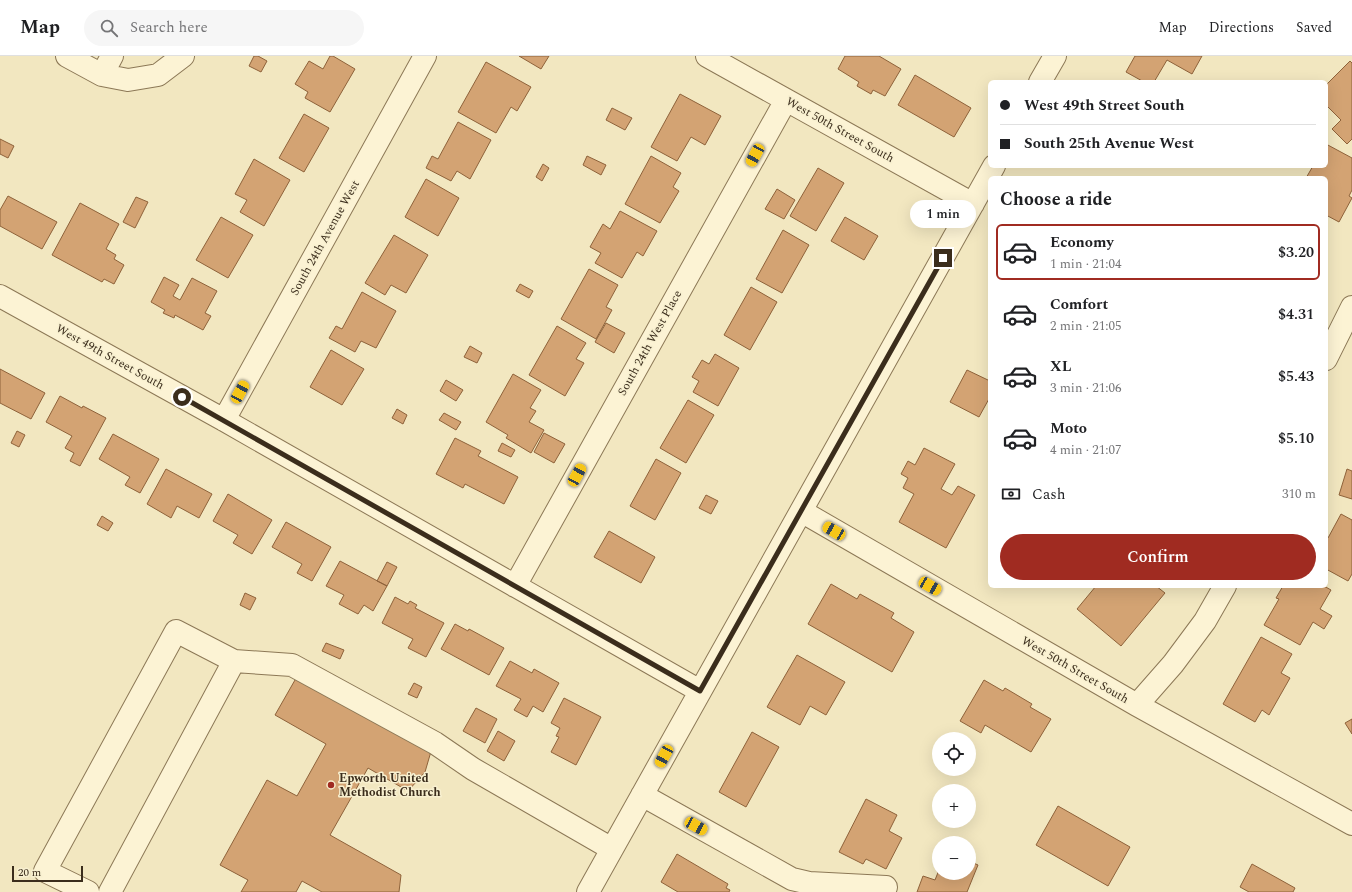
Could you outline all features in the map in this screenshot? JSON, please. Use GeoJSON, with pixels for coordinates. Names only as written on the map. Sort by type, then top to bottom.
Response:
{"type":"FeatureCollection","features":[{"type":"Feature","properties":{"kind":"street"},"geometry":{"type":"LineString","coordinates":[[67,56],[102,75],[128,80],[158,75],[183,56]]}},
{"type":"Feature","properties":{"kind":"street"},"geometry":{"type":"LineString","coordinates":[[102,75],[112,56]]}},
{"type":"Feature","properties":{"kind":"street","name":"South 24th Avenue West"},"geometry":{"type":"LineString","coordinates":[[224,420],[425,56]]}},
{"type":"Feature","properties":{"kind":"street","name":"West 50th Street South"},"geometry":{"type":"LineString","coordinates":[[707,56],[973,204]]}},
{"type":"Feature","properties":{"kind":"street"},"geometry":{"type":"LineString","coordinates":[[1041,80],[1055,56]]}},
{"type":"Feature","properties":{"kind":"street","name":"South 24th West Place"},"geometry":{"type":"LineString","coordinates":[[515,586],[786,100]]}},
{"type":"Feature","properties":{"kind":"street"},"geometry":{"type":"LineString","coordinates":[[588,892],[988,177]]}},
{"type":"Feature","properties":{"kind":"street","name":"West 49th Street South"},"geometry":{"type":"LineString","coordinates":[[0,296],[224,420],[700,691]]}},
{"type":"Feature","properties":{"kind":"street"},"geometry":{"type":"LineString","coordinates":[[1328,355],[1352,307]]}},
{"type":"Feature","properties":{"kind":"street","name":"West 50th Street South"},"geometry":{"type":"LineString","coordinates":[[801,512],[1137,705],[1352,824]]}},
{"type":"Feature","properties":{"kind":"street"},"geometry":{"type":"LineString","coordinates":[[1137,705],[1173,664],[1205,621],[1224,588]]}},
{"type":"Feature","properties":{"kind":"street"},"geometry":{"type":"LineString","coordinates":[[88,892],[45,871],[176,631],[234,661],[292,665],[435,743],[473,769],[612,849]]}},
{"type":"Feature","properties":{"kind":"street"},"geometry":{"type":"LineString","coordinates":[[110,892],[234,661]]}},
{"type":"Feature","properties":{"kind":"street"},"geometry":{"type":"LineString","coordinates":[[642,796],[792,879],[809,883],[886,887]]}},
{"type":"Feature","properties":{"kind":"building"},"geometry":{"type":"Polygon","coordinates":[[[254,56],[258,56],[267,61],[261,72],[249,66],[254,56]]]}},
{"type":"Feature","properties":{"kind":"building"},"geometry":{"type":"Polygon","coordinates":[[[330,56],[333,56],[355,69],[330,112],[305,98],[308,92],[295,84],[309,61],[323,69],[330,56]]]}},
{"type":"Feature","properties":{"kind":"building"},"geometry":{"type":"Polygon","coordinates":[[[519,56],[549,56],[541,69],[519,56]]]}},
{"type":"Feature","properties":{"kind":"building"},"geometry":{"type":"Polygon","coordinates":[[[845,56],[879,56],[901,69],[885,96],[873,90],[871,94],[857,86],[859,82],[838,69],[845,56]]]}},
{"type":"Feature","properties":{"kind":"building"},"geometry":{"type":"Polygon","coordinates":[[[1135,56],[1202,56],[1192,74],[1167,60],[1155,80],[1140,80],[1126,72],[1135,56]]]}},
{"type":"Feature","properties":{"kind":"building"},"geometry":{"type":"Polygon","coordinates":[[[1350,61],[1352,63],[1352,139],[1347,144],[1332,129],[1341,120],[1328,107],[1328,83],[1350,61]]]}},
{"type":"Feature","properties":{"kind":"building"},"geometry":{"type":"Polygon","coordinates":[[[486,62],[531,87],[517,111],[511,107],[496,133],[458,112],[486,62]]]}},
{"type":"Feature","properties":{"kind":"building"},"geometry":{"type":"Polygon","coordinates":[[[915,75],[971,108],[954,137],[898,105],[915,75]]]}},
{"type":"Feature","properties":{"kind":"building"},"geometry":{"type":"Polygon","coordinates":[[[680,94],[721,116],[705,145],[691,137],[677,161],[651,147],[680,94]]]}},
{"type":"Feature","properties":{"kind":"building"},"geometry":{"type":"Polygon","coordinates":[[[612,108],[632,118],[625,130],[606,120],[612,108]]]}},
{"type":"Feature","properties":{"kind":"building"},"geometry":{"type":"Polygon","coordinates":[[[304,114],[329,128],[304,172],[279,158],[304,114]]]}},
{"type":"Feature","properties":{"kind":"building"},"geometry":{"type":"Polygon","coordinates":[[[458,122],[491,140],[470,179],[457,171],[451,181],[426,168],[432,156],[438,159],[458,122]]]}},
{"type":"Feature","properties":{"kind":"building"},"geometry":{"type":"Polygon","coordinates":[[[0,139],[14,146],[8,158],[0,154],[0,139]]]}},
{"type":"Feature","properties":{"kind":"building"},"geometry":{"type":"Polygon","coordinates":[[[1328,145],[1352,158],[1352,190],[1349,196],[1352,198],[1339,222],[1328,216],[1328,176],[1307,176],[1312,168],[1328,168],[1328,145]]]}},
{"type":"Feature","properties":{"kind":"building"},"geometry":{"type":"Polygon","coordinates":[[[587,156],[606,165],[601,175],[583,165],[587,156]]]}},
{"type":"Feature","properties":{"kind":"building"},"geometry":{"type":"Polygon","coordinates":[[[651,156],[681,173],[673,187],[679,191],[660,223],[625,204],[651,156]]]}},
{"type":"Feature","properties":{"kind":"building"},"geometry":{"type":"Polygon","coordinates":[[[254,159],[290,180],[264,226],[240,212],[247,200],[235,194],[254,159]]]}},
{"type":"Feature","properties":{"kind":"building"},"geometry":{"type":"Polygon","coordinates":[[[543,164],[549,168],[542,181],[536,177],[543,164]]]}},
{"type":"Feature","properties":{"kind":"building"},"geometry":{"type":"Polygon","coordinates":[[[818,168],[844,183],[816,231],[790,216],[818,168]]]}},
{"type":"Feature","properties":{"kind":"building"},"geometry":{"type":"Polygon","coordinates":[[[426,179],[459,198],[438,236],[405,217],[426,179]]]}},
{"type":"Feature","properties":{"kind":"building"},"geometry":{"type":"Polygon","coordinates":[[[777,189],[795,200],[784,219],[765,209],[777,189]]]}},
{"type":"Feature","properties":{"kind":"building"},"geometry":{"type":"Polygon","coordinates":[[[8,196],[57,222],[42,249],[0,226],[0,210],[8,196]]]}},
{"type":"Feature","properties":{"kind":"building"},"geometry":{"type":"Polygon","coordinates":[[[136,197],[148,202],[135,228],[123,222],[136,197]]]}},
{"type":"Feature","properties":{"kind":"building"},"geometry":{"type":"Polygon","coordinates":[[[80,203],[119,224],[106,249],[116,255],[114,259],[124,265],[114,284],[104,279],[102,282],[52,255],[80,203]]]}},
{"type":"Feature","properties":{"kind":"building"},"geometry":{"type":"Polygon","coordinates":[[[620,211],[657,231],[643,256],[637,252],[622,278],[595,263],[601,253],[590,247],[603,224],[610,229],[620,211]]]}},
{"type":"Feature","properties":{"kind":"building"},"geometry":{"type":"Polygon","coordinates":[[[221,217],[253,235],[228,278],[196,260],[221,217]]]}},
{"type":"Feature","properties":{"kind":"building"},"geometry":{"type":"Polygon","coordinates":[[[845,217],[878,236],[864,260],[831,241],[845,217]]]}},
{"type":"Feature","properties":{"kind":"building"},"geometry":{"type":"Polygon","coordinates":[[[783,230],[809,245],[782,293],[756,279],[783,230]]]}},
{"type":"Feature","properties":{"kind":"building"},"geometry":{"type":"Polygon","coordinates":[[[394,235],[428,255],[406,293],[391,285],[385,295],[365,283],[394,235]]]}},
{"type":"Feature","properties":{"kind":"building"},"geometry":{"type":"Polygon","coordinates":[[[589,269],[618,285],[606,307],[612,310],[596,339],[561,319],[589,269]]]}},
{"type":"Feature","properties":{"kind":"building"},"geometry":{"type":"Polygon","coordinates":[[[164,277],[179,285],[173,296],[180,300],[192,278],[217,291],[205,313],[211,316],[203,330],[175,315],[174,318],[163,313],[165,310],[151,302],[164,277]]]}},
{"type":"Feature","properties":{"kind":"building"},"geometry":{"type":"Polygon","coordinates":[[[520,284],[533,291],[529,298],[516,291],[520,284]]]}},
{"type":"Feature","properties":{"kind":"building"},"geometry":{"type":"Polygon","coordinates":[[[751,287],[777,302],[750,350],[724,335],[751,287]]]}},
{"type":"Feature","properties":{"kind":"building"},"geometry":{"type":"Polygon","coordinates":[[[362,292],[396,311],[376,348],[361,341],[355,352],[329,338],[336,326],[342,329],[362,292]]]}},
{"type":"Feature","properties":{"kind":"building"},"geometry":{"type":"Polygon","coordinates":[[[606,323],[625,333],[614,353],[595,342],[606,323]]]}},
{"type":"Feature","properties":{"kind":"building"},"geometry":{"type":"Polygon","coordinates":[[[557,326],[586,343],[576,359],[584,363],[565,396],[529,375],[557,326]]]}},
{"type":"Feature","properties":{"kind":"building"},"geometry":{"type":"Polygon","coordinates":[[[470,346],[482,353],[477,363],[464,357],[470,346]]]}},
{"type":"Feature","properties":{"kind":"building"},"geometry":{"type":"Polygon","coordinates":[[[331,350],[364,369],[342,405],[310,387],[331,350]]]}},
{"type":"Feature","properties":{"kind":"building"},"geometry":{"type":"Polygon","coordinates":[[[715,354],[739,368],[718,406],[693,392],[699,381],[692,377],[702,360],[709,364],[715,354]]]}},
{"type":"Feature","properties":{"kind":"building"},"geometry":{"type":"Polygon","coordinates":[[[0,369],[45,393],[31,419],[0,403],[0,369]]]}},
{"type":"Feature","properties":{"kind":"building"},"geometry":{"type":"Polygon","coordinates":[[[967,370],[988,380],[988,401],[979,417],[950,402],[967,370]]]}},
{"type":"Feature","properties":{"kind":"building"},"geometry":{"type":"Polygon","coordinates":[[[513,374],[541,390],[530,408],[536,411],[529,422],[544,430],[531,453],[506,438],[508,435],[486,422],[513,374]]]}},
{"type":"Feature","properties":{"kind":"building"},"geometry":{"type":"Polygon","coordinates":[[[446,380],[463,390],[456,401],[440,391],[446,380]]]}},
{"type":"Feature","properties":{"kind":"building"},"geometry":{"type":"Polygon","coordinates":[[[60,396],[82,408],[83,406],[106,418],[80,466],[70,461],[74,453],[65,448],[72,436],[46,422],[60,396]]]}},
{"type":"Feature","properties":{"kind":"building"},"geometry":{"type":"Polygon","coordinates":[[[688,400],[714,415],[686,463],[660,448],[688,400]]]}},
{"type":"Feature","properties":{"kind":"building"},"geometry":{"type":"Polygon","coordinates":[[[397,409],[407,415],[403,424],[392,418],[397,409]]]}},
{"type":"Feature","properties":{"kind":"building"},"geometry":{"type":"Polygon","coordinates":[[[444,413],[461,422],[456,430],[439,420],[444,413]]]}},
{"type":"Feature","properties":{"kind":"building"},"geometry":{"type":"Polygon","coordinates":[[[17,431],[25,435],[19,447],[11,443],[17,431]]]}},
{"type":"Feature","properties":{"kind":"building"},"geometry":{"type":"Polygon","coordinates":[[[544,433],[565,444],[554,463],[534,452],[544,433]]]}},
{"type":"Feature","properties":{"kind":"building"},"geometry":{"type":"Polygon","coordinates":[[[113,434],[159,459],[140,493],[125,485],[130,477],[99,459],[113,434]]]}},
{"type":"Feature","properties":{"kind":"building"},"geometry":{"type":"Polygon","coordinates":[[[455,438],[481,451],[478,456],[518,477],[504,504],[465,484],[463,488],[436,474],[455,438]]]}},
{"type":"Feature","properties":{"kind":"building"},"geometry":{"type":"Polygon","coordinates":[[[502,443],[515,450],[511,457],[498,451],[502,443]]]}},
{"type":"Feature","properties":{"kind":"building"},"geometry":{"type":"Polygon","coordinates":[[[924,448],[955,464],[941,489],[952,495],[958,486],[975,495],[946,548],[899,522],[914,494],[903,488],[908,478],[901,474],[908,461],[915,465],[924,448]]]}},
{"type":"Feature","properties":{"kind":"building"},"geometry":{"type":"Polygon","coordinates":[[[656,459],[681,473],[655,520],[630,506],[656,459]]]}},
{"type":"Feature","properties":{"kind":"building"},"geometry":{"type":"Polygon","coordinates":[[[166,469],[212,494],[199,518],[177,506],[171,518],[147,504],[166,469]]]}},
{"type":"Feature","properties":{"kind":"building"},"geometry":{"type":"Polygon","coordinates":[[[1347,469],[1352,471],[1352,499],[1339,495],[1347,469]]]}},
{"type":"Feature","properties":{"kind":"building"},"geometry":{"type":"Polygon","coordinates":[[[228,494],[272,520],[252,554],[233,543],[238,535],[213,521],[228,494]]]}},
{"type":"Feature","properties":{"kind":"building"},"geometry":{"type":"Polygon","coordinates":[[[706,495],[718,501],[711,514],[699,508],[706,495]]]}},
{"type":"Feature","properties":{"kind":"building"},"geometry":{"type":"Polygon","coordinates":[[[1341,514],[1352,520],[1352,574],[1348,581],[1328,570],[1328,538],[1341,514]]]}},
{"type":"Feature","properties":{"kind":"building"},"geometry":{"type":"Polygon","coordinates":[[[102,516],[113,523],[108,531],[97,525],[102,516]]]}},
{"type":"Feature","properties":{"kind":"building"},"geometry":{"type":"Polygon","coordinates":[[[286,522],[331,547],[312,581],[297,573],[302,564],[272,547],[286,522]]]}},
{"type":"Feature","properties":{"kind":"building"},"geometry":{"type":"Polygon","coordinates":[[[609,531],[655,557],[641,583],[594,557],[609,531]]]}},
{"type":"Feature","properties":{"kind":"building"},"geometry":{"type":"Polygon","coordinates":[[[340,561],[387,586],[373,611],[364,605],[358,614],[339,604],[344,595],[326,586],[340,561]]]}},
{"type":"Feature","properties":{"kind":"building"},"geometry":{"type":"Polygon","coordinates":[[[387,562],[397,567],[387,586],[377,581],[387,562]]]}},
{"type":"Feature","properties":{"kind":"building"},"geometry":{"type":"Polygon","coordinates":[[[831,584],[857,599],[860,594],[894,613],[891,618],[914,632],[892,672],[808,624],[831,584]]]}},
{"type":"Feature","properties":{"kind":"building"},"geometry":{"type":"Polygon","coordinates":[[[1094,588],[1159,588],[1165,593],[1121,646],[1077,609],[1094,588]]]}},
{"type":"Feature","properties":{"kind":"building"},"geometry":{"type":"Polygon","coordinates":[[[1282,588],[1328,588],[1331,590],[1320,609],[1332,616],[1324,629],[1313,622],[1300,645],[1264,625],[1279,599],[1276,598],[1282,588]]]}},
{"type":"Feature","properties":{"kind":"building"},"geometry":{"type":"Polygon","coordinates":[[[245,593],[256,598],[250,610],[240,605],[245,593]]]}},
{"type":"Feature","properties":{"kind":"building"},"geometry":{"type":"Polygon","coordinates":[[[395,597],[408,604],[410,601],[417,605],[415,608],[444,623],[426,657],[408,648],[413,639],[382,623],[395,597]]]}},
{"type":"Feature","properties":{"kind":"building"},"geometry":{"type":"Polygon","coordinates":[[[455,624],[468,631],[469,629],[504,648],[489,675],[441,649],[455,624]]]}},
{"type":"Feature","properties":{"kind":"building"},"geometry":{"type":"Polygon","coordinates":[[[1261,637],[1292,654],[1281,673],[1290,678],[1269,715],[1262,710],[1255,722],[1223,704],[1261,637]]]}},
{"type":"Feature","properties":{"kind":"building"},"geometry":{"type":"Polygon","coordinates":[[[326,643],[344,650],[340,659],[322,651],[326,643]]]}},
{"type":"Feature","properties":{"kind":"building"},"geometry":{"type":"Polygon","coordinates":[[[797,655],[845,682],[826,715],[810,706],[800,725],[767,707],[797,655]]]}},
{"type":"Feature","properties":{"kind":"building"},"geometry":{"type":"Polygon","coordinates":[[[510,661],[532,673],[534,669],[559,683],[543,712],[533,706],[527,717],[514,710],[521,699],[496,686],[510,661]]]}},
{"type":"Feature","properties":{"kind":"building","name":"Epworth United Methodist Church"},"geometry":{"type":"Polygon","coordinates":[[[299,673],[432,748],[425,772],[408,791],[368,768],[330,835],[401,875],[399,892],[322,892],[302,881],[296,892],[241,892],[248,880],[220,865],[267,780],[297,796],[326,744],[275,715],[299,673]]]}},
{"type":"Feature","properties":{"kind":"building"},"geometry":{"type":"Polygon","coordinates":[[[984,680],[1003,691],[1005,688],[1032,704],[1030,707],[1051,719],[1031,752],[985,725],[981,733],[960,721],[984,680]]]}},
{"type":"Feature","properties":{"kind":"building"},"geometry":{"type":"Polygon","coordinates":[[[414,683],[422,687],[417,698],[408,694],[414,683]]]}},
{"type":"Feature","properties":{"kind":"building"},"geometry":{"type":"Polygon","coordinates":[[[564,698],[601,717],[576,765],[551,752],[559,737],[556,736],[560,728],[551,723],[564,698]]]}},
{"type":"Feature","properties":{"kind":"building"},"geometry":{"type":"Polygon","coordinates":[[[476,708],[497,719],[485,743],[463,731],[476,708]]]}},
{"type":"Feature","properties":{"kind":"building"},"geometry":{"type":"Polygon","coordinates":[[[1352,719],[1352,734],[1345,723],[1352,719]]]}},
{"type":"Feature","properties":{"kind":"building"},"geometry":{"type":"Polygon","coordinates":[[[498,731],[515,741],[504,761],[487,751],[498,731]]]}},
{"type":"Feature","properties":{"kind":"building"},"geometry":{"type":"Polygon","coordinates":[[[752,732],[779,747],[746,807],[719,792],[752,732]]]}},
{"type":"Feature","properties":{"kind":"building"},"geometry":{"type":"Polygon","coordinates":[[[866,799],[897,815],[889,831],[902,838],[886,869],[866,859],[863,864],[839,852],[866,799]]]}},
{"type":"Feature","properties":{"kind":"building"},"geometry":{"type":"Polygon","coordinates":[[[1058,806],[1130,847],[1108,886],[1036,845],[1058,806]]]}},
{"type":"Feature","properties":{"kind":"building"},"geometry":{"type":"Polygon","coordinates":[[[677,854],[728,884],[726,888],[730,890],[729,892],[678,892],[661,882],[677,854]]]}},
{"type":"Feature","properties":{"kind":"building"},"geometry":{"type":"Polygon","coordinates":[[[1252,864],[1295,888],[1293,892],[1249,892],[1240,887],[1252,864]]]}},
{"type":"Feature","properties":{"kind":"building"},"geometry":{"type":"Polygon","coordinates":[[[923,876],[932,880],[972,880],[967,892],[917,892],[923,876]]]}},
{"type":"Feature","properties":{"kind":"place","name":"Epworth United Methodist Church"},"geometry":{"type":"Point","coordinates":[331,785]}},
{"type":"Feature","properties":{"kind":"route"},"geometry":{"type":"LineString","coordinates":[[182,397],[700,691],[943,258]]}}]}
